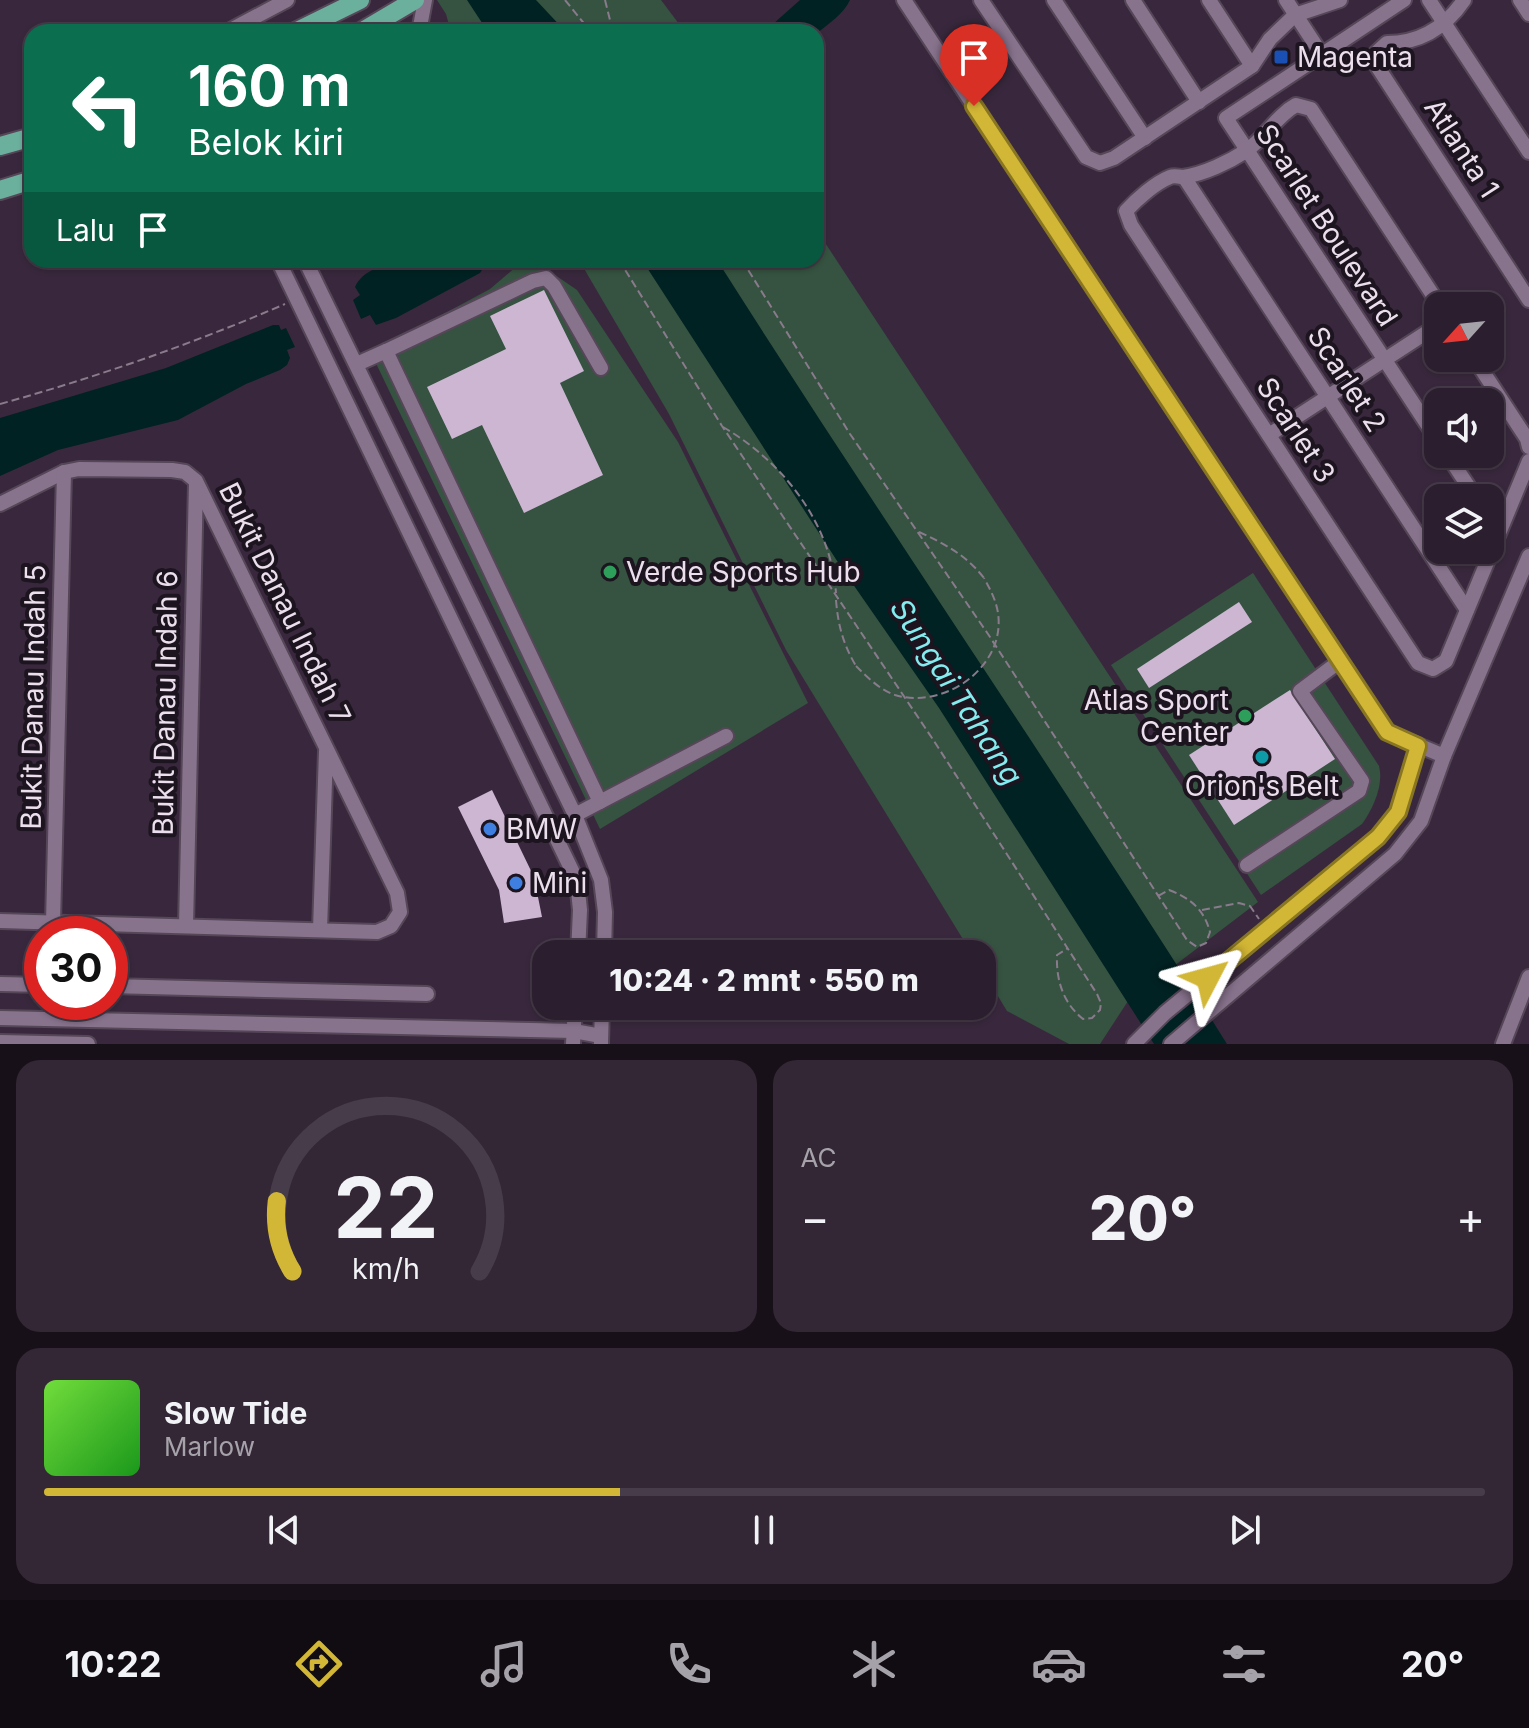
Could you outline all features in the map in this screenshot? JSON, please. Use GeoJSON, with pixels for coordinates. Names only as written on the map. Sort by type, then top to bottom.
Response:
{"type":"FeatureCollection","features":[{"type":"Feature","properties":{"kind":"main road"},"geometry":{"type":"LineString","coordinates":[[311,24],[360,0]]}},
{"type":"Feature","properties":{"kind":"main road"},"geometry":{"type":"LineString","coordinates":[[374,24],[415,0]]}},
{"type":"Feature","properties":{"kind":"main road"},"geometry":{"type":"LineString","coordinates":[[0,146],[24,139]]}},
{"type":"Feature","properties":{"kind":"main road"},"geometry":{"type":"LineString","coordinates":[[0,190],[24,182]]}},
{"type":"Feature","properties":{"kind":"street"},"geometry":{"type":"LineString","coordinates":[[242,24],[287,0]]}},
{"type":"Feature","properties":{"kind":"street"},"geometry":{"type":"LineString","coordinates":[[422,24],[425,0]]}},
{"type":"Feature","properties":{"kind":"street"},"geometry":{"type":"LineString","coordinates":[[904,0],[1387,732],[1444,756]]}},
{"type":"Feature","properties":{"kind":"street"},"geometry":{"type":"LineString","coordinates":[[981,0],[1086,157],[1100,163],[1114,158],[1252,66],[1270,39],[1295,15],[1340,0]]}},
{"type":"Feature","properties":{"kind":"street"},"geometry":{"type":"LineString","coordinates":[[1054,0],[1145,138]]}},
{"type":"Feature","properties":{"kind":"street"},"geometry":{"type":"LineString","coordinates":[[1133,0],[1199,102]]}},
{"type":"Feature","properties":{"kind":"street"},"geometry":{"type":"LineString","coordinates":[[1209,0],[1252,66]]}},
{"type":"Feature","properties":{"kind":"street"},"geometry":{"type":"LineString","coordinates":[[1286,0],[1322,55],[1404,0]]}},
{"type":"Feature","properties":{"kind":"street"},"geometry":{"type":"LineString","coordinates":[[1429,0],[1529,152]]}},
{"type":"Feature","properties":{"kind":"street"},"geometry":{"type":"LineString","coordinates":[[1444,24],[1464,0]]}},
{"type":"Feature","properties":{"kind":"street"},"geometry":{"type":"LineString","coordinates":[[1520,0],[1529,14]]}},
{"type":"Feature","properties":{"kind":"street","name":"Atlanta 1"},"geometry":{"type":"LineString","coordinates":[[1444,24],[1415,40],[1387,43],[1376,53],[1377,66],[1529,300]]}},
{"type":"Feature","properties":{"kind":"street","name":"Scarlet Boulevard"},"geometry":{"type":"LineString","coordinates":[[1322,55],[1226,118],[1424,420]]}},
{"type":"Feature","properties":{"kind":"street"},"geometry":{"type":"LineString","coordinates":[[1184,177],[1222,164],[1247,150],[1267,134],[1282,113],[1296,105],[1311,109],[1431,292]]}},
{"type":"Feature","properties":{"kind":"street","name":"Scarlet 3"},"geometry":{"type":"LineString","coordinates":[[1184,177],[1172,176],[1136,201],[1126,211],[1131,225],[1418,663],[1433,669],[1446,661],[1467,610]]}},
{"type":"Feature","properties":{"kind":"street","name":"Scarlet 2"},"geometry":{"type":"LineString","coordinates":[[1184,177],[1467,610]]}},
{"type":"Feature","properties":{"kind":"street"},"geometry":{"type":"LineString","coordinates":[[282,268],[577,881],[579,940]]}},
{"type":"Feature","properties":{"kind":"street"},"geometry":{"type":"LineString","coordinates":[[309,268],[575,815],[601,880],[604,940]]}},
{"type":"Feature","properties":{"kind":"street"},"geometry":{"type":"LineString","coordinates":[[357,364],[533,281],[546,278],[554,286],[601,368]]}},
{"type":"Feature","properties":{"kind":"street"},"geometry":{"type":"LineString","coordinates":[[1269,435],[1424,334]]}},
{"type":"Feature","properties":{"kind":"street"},"geometry":{"type":"LineString","coordinates":[[386,351],[600,802]]}},
{"type":"Feature","properties":{"kind":"street"},"geometry":{"type":"LineString","coordinates":[[1483,372],[1528,443]]}},
{"type":"Feature","properties":{"kind":"street"},"geometry":{"type":"LineString","coordinates":[[1504,522],[1529,461]]}},
{"type":"Feature","properties":{"kind":"street"},"geometry":{"type":"LineString","coordinates":[[0,504],[64,472],[79,469],[172,470],[185,472],[196,481]]}},
{"type":"Feature","properties":{"kind":"street","name":"Bukit Danau Indah 5"},"geometry":{"type":"LineString","coordinates":[[53,916],[64,472]]}},
{"type":"Feature","properties":{"kind":"street","name":"Bukit Danau Indah 7"},"geometry":{"type":"LineString","coordinates":[[196,481],[397,893],[400,912],[391,926],[377,932],[320,930],[326,748]]}},
{"type":"Feature","properties":{"kind":"street","name":"Bukit Danau Indah 6"},"geometry":{"type":"LineString","coordinates":[[186,926],[196,481]]}},
{"type":"Feature","properties":{"kind":"street"},"geometry":{"type":"LineString","coordinates":[[1171,1044],[1395,854],[1421,821],[1444,756],[1529,556]]}},
{"type":"Feature","properties":{"kind":"street"},"geometry":{"type":"LineString","coordinates":[[1467,610],[1486,564]]}},
{"type":"Feature","properties":{"kind":"street"},"geometry":{"type":"LineString","coordinates":[[1247,865],[1359,791],[1362,781],[1300,691],[1340,661]]}},
{"type":"Feature","properties":{"kind":"street"},"geometry":{"type":"LineString","coordinates":[[575,815],[726,736]]}},
{"type":"Feature","properties":{"kind":"street"},"geometry":{"type":"LineString","coordinates":[[1134,1044],[1165,1013],[1378,837],[1398,812],[1418,746]]}},
{"type":"Feature","properties":{"kind":"street"},"geometry":{"type":"LineString","coordinates":[[0,921],[24,922]]}},
{"type":"Feature","properties":{"kind":"street"},"geometry":{"type":"LineString","coordinates":[[128,925],[320,930]]}},
{"type":"Feature","properties":{"kind":"street"},"geometry":{"type":"LineString","coordinates":[[1503,1044],[1529,977]]}},
{"type":"Feature","properties":{"kind":"street"},"geometry":{"type":"LineString","coordinates":[[0,984],[24,985]]}},
{"type":"Feature","properties":{"kind":"street"},"geometry":{"type":"LineString","coordinates":[[128,986],[427,994]]}},
{"type":"Feature","properties":{"kind":"street"},"geometry":{"type":"LineString","coordinates":[[0,1018],[601,1040],[602,1020]]}},
{"type":"Feature","properties":{"kind":"street"},"geometry":{"type":"LineString","coordinates":[[0,1042],[88,1044]]}},
{"type":"Feature","properties":{"kind":"path"},"geometry":{"type":"LineString","coordinates":[[565,0],[584,24]]}},
{"type":"Feature","properties":{"kind":"path"},"geometry":{"type":"LineString","coordinates":[[605,0],[611,24]]}},
{"type":"Feature","properties":{"kind":"path"},"geometry":{"type":"LineString","coordinates":[[624,268],[722,426],[1068,948],[1101,1003],[1100,1010],[1092,1018],[1083,1019],[1072,1010],[1057,975],[1057,955],[1068,948]]}},
{"type":"Feature","properties":{"kind":"path"},"geometry":{"type":"LineString","coordinates":[[747,268],[850,434],[988,634],[1158,896],[1187,940],[1197,947],[1206,943],[1210,932],[1201,910],[1184,896],[1169,890],[1158,896]]}},
{"type":"Feature","properties":{"kind":"path"},"geometry":{"type":"LineString","coordinates":[[0,404],[130,365],[230,328],[297,298]]}},
{"type":"Feature","properties":{"kind":"path"},"geometry":{"type":"LineString","coordinates":[[722,426],[748,442],[786,478],[820,531],[834,573],[838,626],[856,666],[872,682],[894,695],[935,697],[957,688],[977,672],[997,636],[998,615],[993,596],[972,563],[952,548],[918,532]]}},
{"type":"Feature","properties":{"kind":"path"},"geometry":{"type":"LineString","coordinates":[[1201,910],[1239,903],[1250,906],[1267,930]]}},
{"type":"Feature","properties":{"kind":"shaded area"},"geometry":{"type":"Polygon","coordinates":[[[437,0],[661,0],[679,24],[449,24],[437,0]]]}},
{"type":"Feature","properties":{"kind":"shaded area"},"geometry":{"type":"Polygon","coordinates":[[[824,241],[1258,902],[1128,1001],[1100,1044],[1069,1044],[1007,1011],[996,993],[996,940],[963,940],[786,650],[669,414],[584,268],[824,268],[824,241]]]}},
{"type":"Feature","properties":{"kind":"shaded area","name":"Verde Sports Hub"},"geometry":{"type":"Polygon","coordinates":[[[515,268],[545,268],[577,290],[678,442],[808,703],[600,829],[371,353],[490,289],[515,268]]]}},
{"type":"Feature","properties":{"kind":"shaded area","name":"Atlas Sport Center"},"geometry":{"type":"Polygon","coordinates":[[[1253,573],[1379,766],[1380,773],[1376,796],[1362,824],[1261,895],[1111,665],[1253,573]]]}},
{"type":"Feature","properties":{"kind":"water"},"geometry":{"type":"Polygon","coordinates":[[[467,0],[536,0],[558,24],[483,24],[467,0]]]}},
{"type":"Feature","properties":{"kind":"water"},"geometry":{"type":"Polygon","coordinates":[[[800,0],[850,0],[840,14],[824,27],[824,24],[773,24],[800,0]]]}},
{"type":"Feature","properties":{"kind":"water"},"geometry":{"type":"Polygon","coordinates":[[[483,268],[480,273],[396,318],[376,325],[370,315],[361,319],[353,300],[360,295],[355,287],[358,282],[372,270],[483,268]]]}},
{"type":"Feature","properties":{"kind":"water","name":"Sungai Tahang"},"geometry":{"type":"Polygon","coordinates":[[[647,268],[722,268],[1227,1044],[1154,1044],[939,708],[841,567],[647,268]]]}},
{"type":"Feature","properties":{"kind":"water"},"geometry":{"type":"Polygon","coordinates":[[[279,325],[281,330],[286,328],[295,347],[287,350],[290,358],[280,370],[178,420],[58,450],[0,476],[0,418],[166,368],[279,325]]]}},
{"type":"Feature","properties":{"kind":"building"},"geometry":{"type":"Polygon","coordinates":[[[544,290],[584,371],[560,383],[603,475],[524,513],[482,425],[452,439],[427,387],[506,349],[490,316],[544,290]]]}},
{"type":"Feature","properties":{"kind":"building"},"geometry":{"type":"Polygon","coordinates":[[[1239,602],[1252,622],[1149,688],[1137,669],[1239,602]]]}},
{"type":"Feature","properties":{"kind":"building","name":"Orion's Belt"},"geometry":{"type":"Polygon","coordinates":[[[1290,690],[1335,759],[1234,825],[1189,755],[1290,690]]]}},
{"type":"Feature","properties":{"kind":"building"},"geometry":{"type":"Polygon","coordinates":[[[492,790],[534,877],[542,917],[504,923],[499,890],[458,807],[492,790]]]}},
{"type":"Feature","properties":{"kind":"place","name":"Magenta"},"geometry":{"type":"Point","coordinates":[1281,57]}},
{"type":"Feature","properties":{"kind":"place","name":"Verde Sports Hub"},"geometry":{"type":"Point","coordinates":[610,572]}},
{"type":"Feature","properties":{"kind":"place","name":"Atlas Sport Center"},"geometry":{"type":"Point","coordinates":[1245,716]}},
{"type":"Feature","properties":{"kind":"place","name":"Orion's Belt"},"geometry":{"type":"Point","coordinates":[1262,757]}},
{"type":"Feature","properties":{"kind":"place","name":"BMW"},"geometry":{"type":"Point","coordinates":[490,829]}},
{"type":"Feature","properties":{"kind":"place","name":"Mini"},"geometry":{"type":"Point","coordinates":[516,883]}},
{"type":"Feature","properties":{"kind":"route"},"geometry":{"type":"LineString","coordinates":[[974,106],[1387,732],[1418,746],[1398,812],[1378,837],[1208,978]]}}]}
